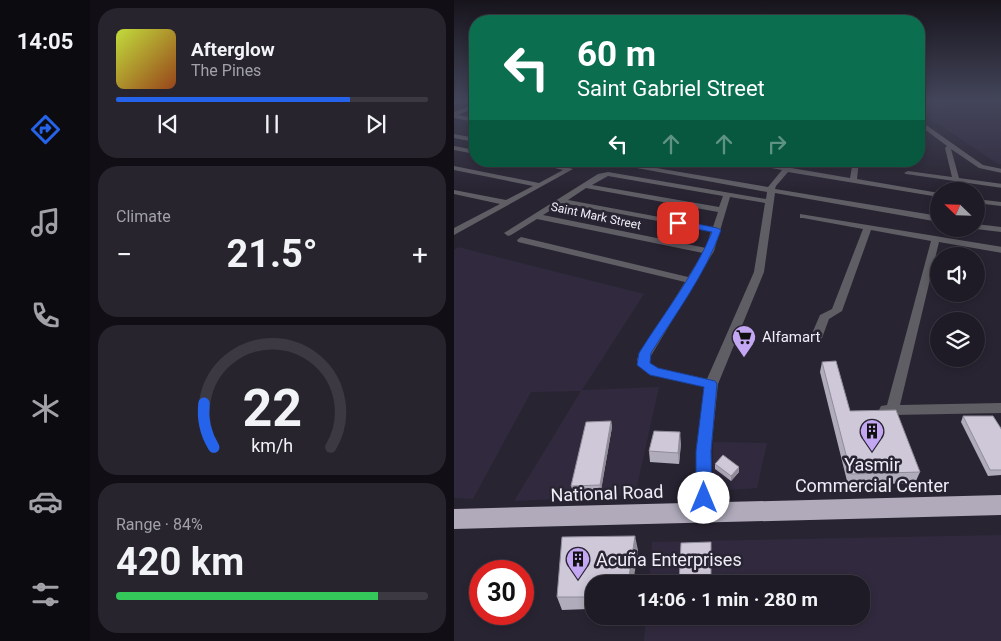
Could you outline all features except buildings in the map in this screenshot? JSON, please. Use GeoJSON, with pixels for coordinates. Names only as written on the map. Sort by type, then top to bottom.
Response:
{"type":"FeatureCollection","features":[{"type":"Feature","properties":{"kind":"highway","name":"National Road"},"geometry":{"type":"LineString","coordinates":[[455,521],[1001,505]]}},
{"type":"Feature","properties":{"kind":"street"},"geometry":{"type":"LineString","coordinates":[[930,130],[981,167],[1001,171]]}},
{"type":"Feature","properties":{"kind":"street"},"geometry":{"type":"LineString","coordinates":[[454,136],[469,139]]}},
{"type":"Feature","properties":{"kind":"street"},"geometry":{"type":"LineString","coordinates":[[952,146],[948,148],[956,179]]}},
{"type":"Feature","properties":{"kind":"street"},"geometry":{"type":"LineString","coordinates":[[455,149],[469,151]]}},
{"type":"Feature","properties":{"kind":"street"},"geometry":{"type":"LineString","coordinates":[[454,232],[570,169],[560,167]]}},
{"type":"Feature","properties":{"kind":"street"},"geometry":{"type":"LineString","coordinates":[[631,167],[772,196],[930,218]]}},
{"type":"Feature","properties":{"kind":"street"},"geometry":{"type":"LineString","coordinates":[[775,167],[930,192]]}},
{"type":"Feature","properties":{"kind":"street"},"geometry":{"type":"LineString","coordinates":[[853,179],[854,167]]}},
{"type":"Feature","properties":{"kind":"street"},"geometry":{"type":"LineString","coordinates":[[454,168],[539,185]]}},
{"type":"Feature","properties":{"kind":"street"},"geometry":{"type":"LineString","coordinates":[[704,513],[704,451],[711,384],[759,272],[772,186],[787,169]]}},
{"type":"Feature","properties":{"kind":"street"},"geometry":{"type":"LineString","coordinates":[[905,188],[908,170],[1001,186]]}},
{"type":"Feature","properties":{"kind":"street"},"geometry":{"type":"LineString","coordinates":[[508,233],[601,176],[608,174],[727,195],[772,196]]}},
{"type":"Feature","properties":{"kind":"street"},"geometry":{"type":"LineString","coordinates":[[586,186],[721,210]]}},
{"type":"Feature","properties":{"kind":"street"},"geometry":{"type":"LineString","coordinates":[[454,192],[507,203]]}},
{"type":"Feature","properties":{"kind":"street"},"geometry":{"type":"LineString","coordinates":[[711,384],[654,372],[643,365],[645,353],[692,281],[709,251],[727,195]]}},
{"type":"Feature","properties":{"kind":"street"},"geometry":{"type":"LineString","coordinates":[[562,201],[717,230]]}},
{"type":"Feature","properties":{"kind":"street"},"geometry":{"type":"LineString","coordinates":[[985,201],[1001,204]]}},
{"type":"Feature","properties":{"kind":"street","name":"Saint Mark Street"},"geometry":{"type":"LineString","coordinates":[[537,216],[709,251]]}},
{"type":"Feature","properties":{"kind":"street"},"geometry":{"type":"LineString","coordinates":[[803,216],[930,237]]}},
{"type":"Feature","properties":{"kind":"street"},"geometry":{"type":"LineString","coordinates":[[454,222],[466,225]]}},
{"type":"Feature","properties":{"kind":"street"},"geometry":{"type":"LineString","coordinates":[[816,338],[824,317],[837,311],[868,227]]}},
{"type":"Feature","properties":{"kind":"street"},"geometry":{"type":"LineString","coordinates":[[985,227],[1001,230]]}},
{"type":"Feature","properties":{"kind":"street"},"geometry":{"type":"LineString","coordinates":[[892,410],[936,238],[1001,250]]}},
{"type":"Feature","properties":{"kind":"street"},"geometry":{"type":"LineString","coordinates":[[522,240],[692,281]]}},
{"type":"Feature","properties":{"kind":"street"},"geometry":{"type":"LineString","coordinates":[[878,410],[1001,408]]}},
{"type":"Feature","properties":{"kind":"shaded area"},"geometry":{"type":"Polygon","coordinates":[[[947,130],[1001,130],[1001,164],[998,164],[947,130]]]}},
{"type":"Feature","properties":{"kind":"shaded area"},"geometry":{"type":"Polygon","coordinates":[[[458,247],[644,294],[582,390],[659,387],[635,495],[514,501],[581,391],[531,392],[473,499],[454,498],[454,250],[458,247]]]}},
{"type":"Feature","properties":{"kind":"shaded area"},"geometry":{"type":"Polygon","coordinates":[[[713,442],[767,443],[757,488],[717,491],[713,478],[713,442]]]}},
{"type":"Feature","properties":{"kind":"shaded area"},"geometry":{"type":"Polygon","coordinates":[[[1001,535],[1001,641],[644,641],[645,625],[870,625],[870,575],[650,575],[652,542],[1001,535]]]}},
{"type":"Feature","properties":{"kind":"place","name":"Alfamart"},"geometry":{"type":"Point","coordinates":[744,358]}},
{"type":"Feature","properties":{"kind":"place","name":"Yasmir Commercial Center"},"geometry":{"type":"Point","coordinates":[872,452]}},
{"type":"Feature","properties":{"kind":"place","name":"Acuña Enterprises"},"geometry":{"type":"Point","coordinates":[578,580]}},
{"type":"Feature","properties":{"kind":"route"},"geometry":{"type":"LineString","coordinates":[[678,223],[717,230],[709,251],[692,281],[645,353],[643,365],[654,372],[711,384],[704,451],[704,498]]}}]}
